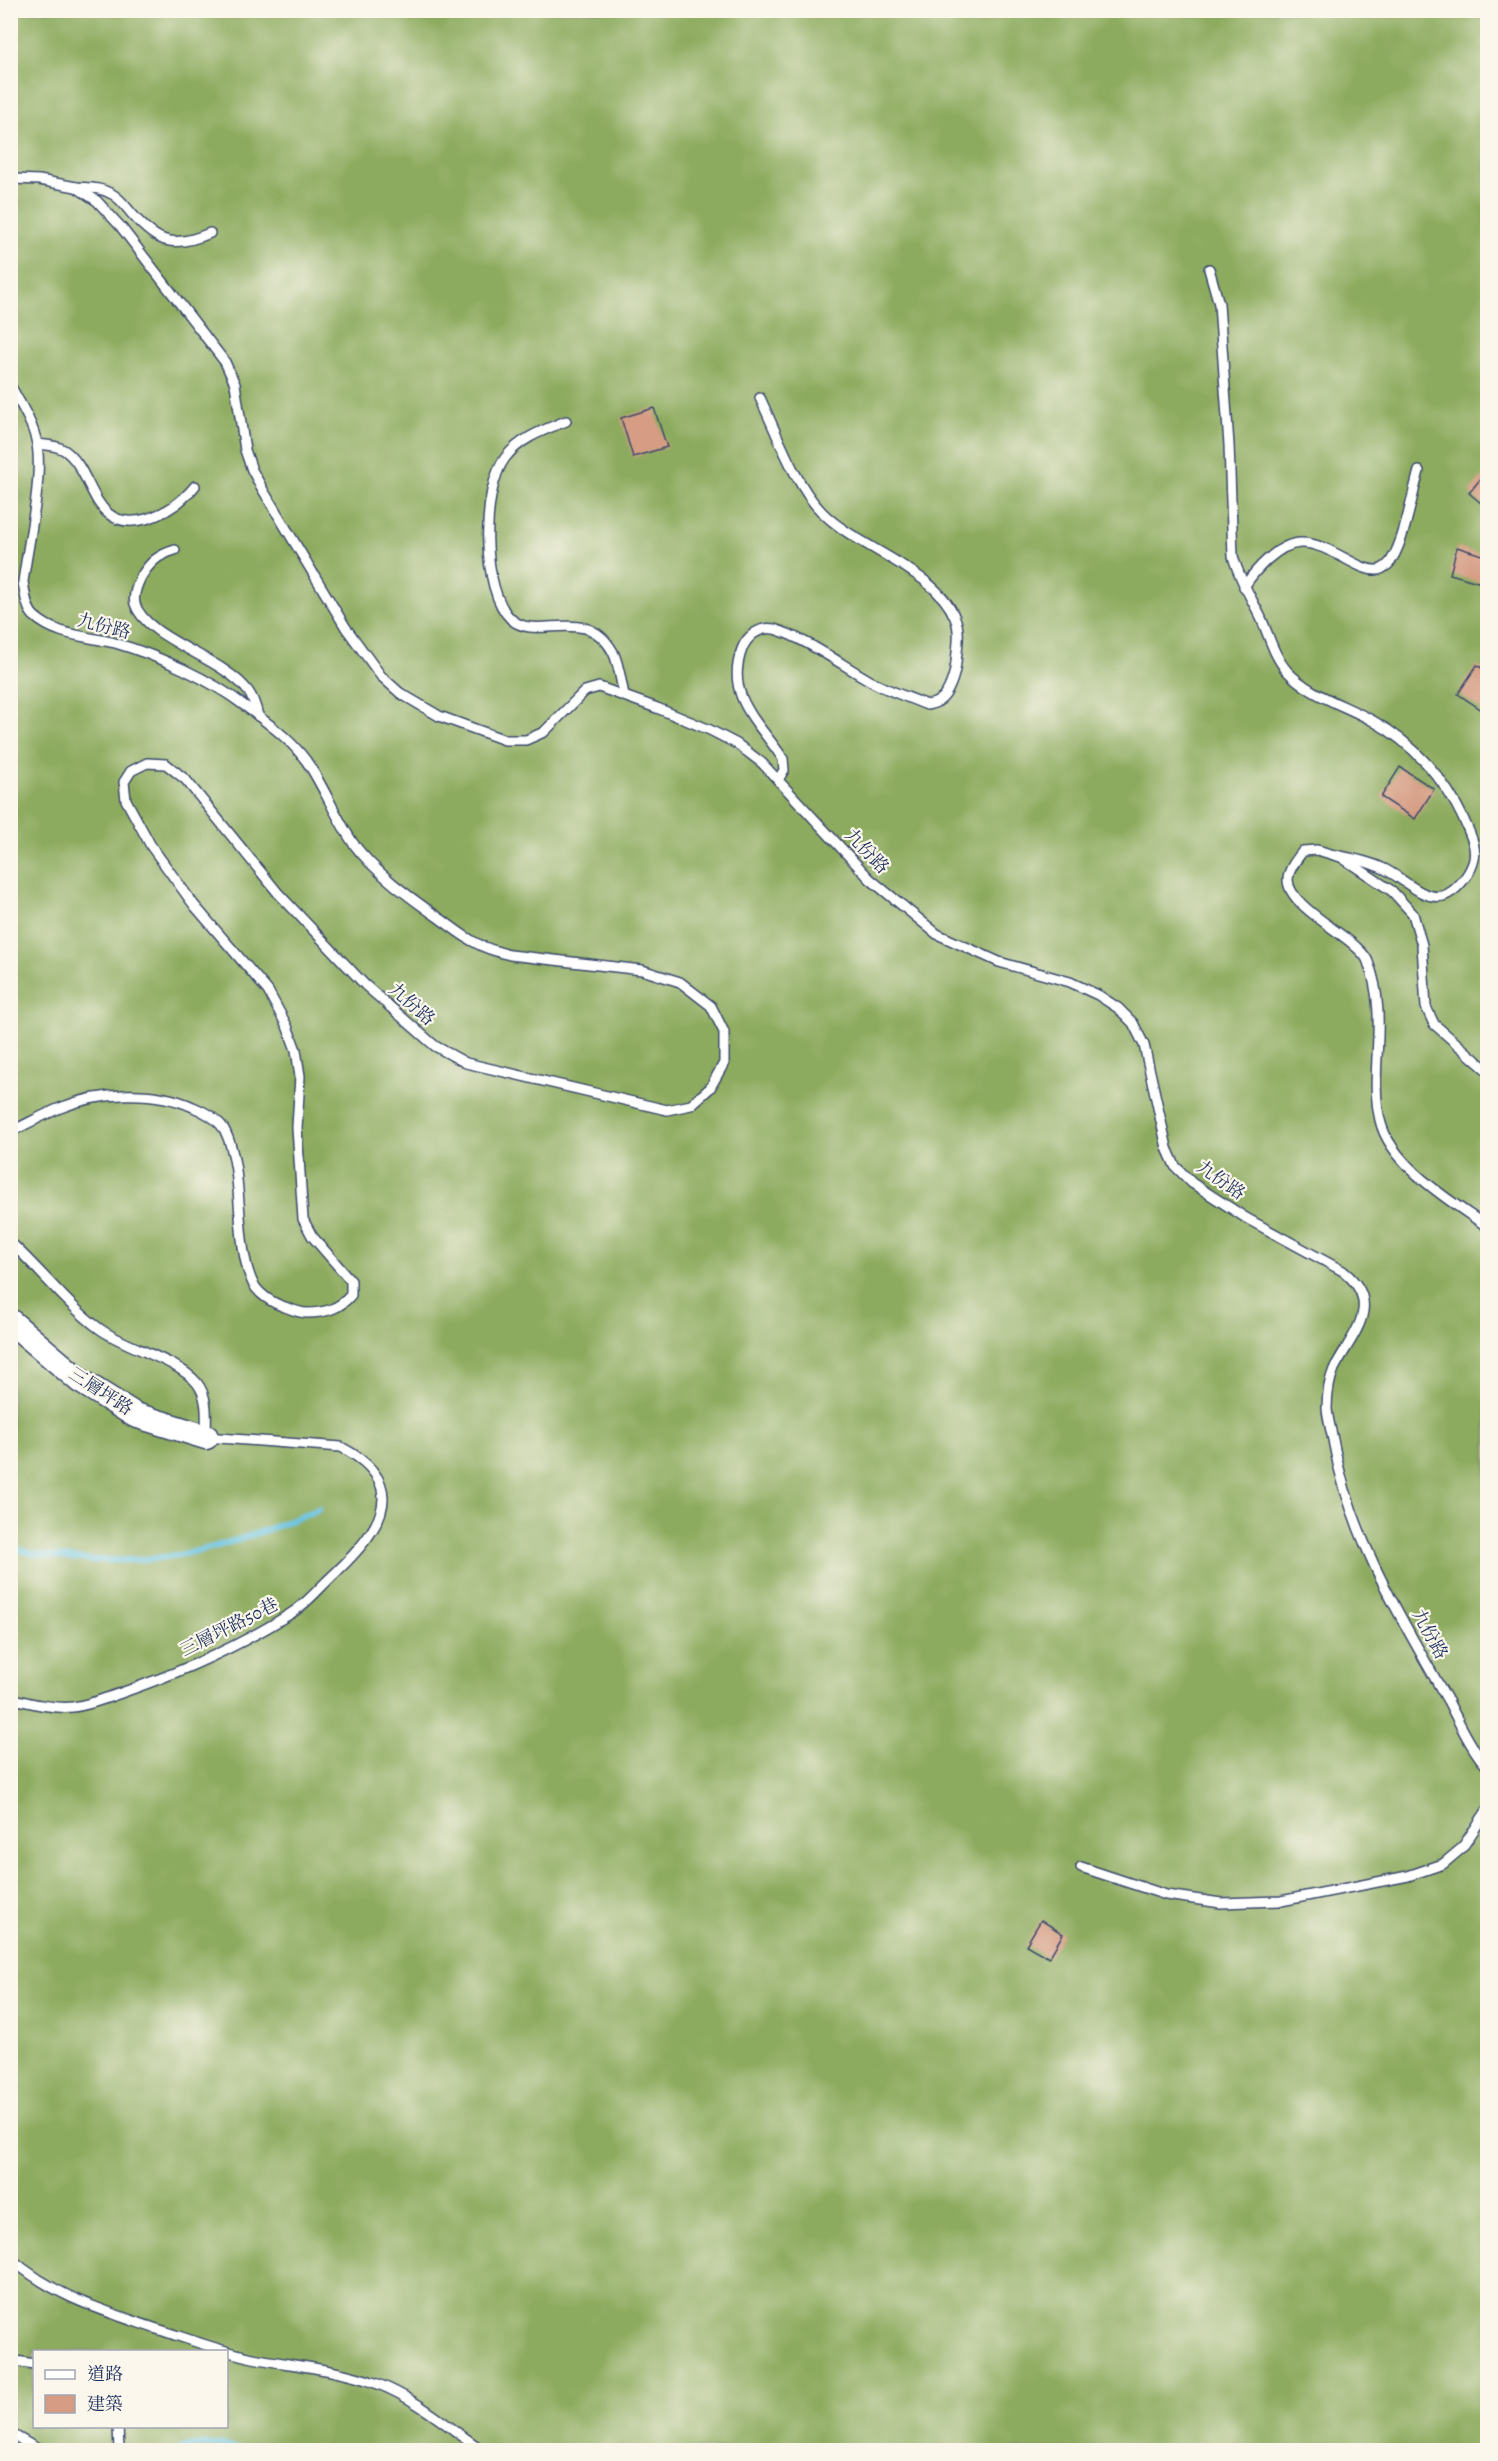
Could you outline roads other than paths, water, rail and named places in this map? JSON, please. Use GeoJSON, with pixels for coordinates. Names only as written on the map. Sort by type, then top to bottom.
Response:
{"type":"FeatureCollection","features":[{"type":"Feature","properties":{"kind":"street","name":"三層坪路"},"geometry":{"type":"LineString","coordinates":[[10,1321],[79,1380],[135,1415],[206,1437]]}},
{"type":"Feature","properties":{"kind":"lane","name":"九份路"},"geometry":{"type":"LineString","coordinates":[[10,181],[14,179],[39,180],[76,187],[97,201],[121,227],[225,362],[235,384],[246,450],[252,470],[346,628],[381,676],[400,693],[439,716],[477,732],[505,740],[526,740],[544,732],[585,691],[599,687],[710,730],[737,744],[762,763],[870,879],[937,934],[999,962],[1070,982],[1098,995],[1118,1008],[1133,1023],[1144,1045],[1167,1148],[1175,1166],[1192,1183],[1246,1218],[1342,1271],[1355,1281],[1362,1296],[1364,1315],[1333,1371],[1327,1409],[1338,1464],[1368,1552],[1443,1692],[1488,1767]]}},
{"type":"Feature","properties":{"kind":"lane"},"geometry":{"type":"LineString","coordinates":[[76,187],[99,188],[115,195],[147,231],[157,238],[173,242],[196,239],[210,233]]}},
{"type":"Feature","properties":{"kind":"lane"},"geometry":{"type":"LineString","coordinates":[[1209,269],[1219,304],[1229,445],[1233,556],[1244,587],[1278,658],[1287,671],[1322,696],[1375,722],[1428,764],[1453,797],[1473,841],[1475,859],[1470,872],[1456,888],[1442,896],[1425,894],[1384,868],[1362,860],[1334,855]]}},
{"type":"Feature","properties":{"kind":"lane","name":"九份路"},"geometry":{"type":"LineString","coordinates":[[10,385],[30,422],[37,444],[38,473],[23,582],[25,598],[32,614],[46,625],[62,632],[115,644],[161,660],[243,704],[297,749],[310,767],[353,843],[370,864],[473,942],[489,950],[510,955],[642,970],[680,982],[711,1006],[724,1032],[724,1063],[710,1088],[691,1105],[667,1110],[466,1063],[435,1046],[365,985],[278,893],[186,780],[166,764],[147,763],[130,771],[124,782],[126,800],[151,846],[194,905],[268,991],[287,1026],[296,1050],[300,1076],[297,1128],[303,1219],[312,1236],[351,1281],[351,1295],[344,1304],[323,1313],[302,1313],[277,1304],[261,1294],[251,1281],[245,1256],[232,1152],[224,1129],[209,1114],[180,1100],[140,1094],[114,1095],[62,1107],[10,1132]]}},
{"type":"Feature","properties":{"kind":"lane"},"geometry":{"type":"LineString","coordinates":[[760,398],[804,489],[820,510],[841,528],[931,585],[946,600],[956,618],[959,633],[955,669],[947,691],[940,700],[927,705],[877,684],[808,645],[773,629],[759,630],[748,638],[742,651],[738,688],[742,704],[783,759],[784,770],[778,780]]}},
{"type":"Feature","properties":{"kind":"lane"},"geometry":{"type":"LineString","coordinates":[[566,421],[540,431],[520,443],[504,459],[495,482],[487,552],[501,608],[512,620],[523,626],[569,624],[590,630],[603,639],[614,653],[624,696]]}},
{"type":"Feature","properties":{"kind":"lane"},"geometry":{"type":"LineString","coordinates":[[37,444],[51,445],[65,451],[77,465],[100,505],[115,518],[133,522],[156,516],[182,502],[195,486]]}},
{"type":"Feature","properties":{"kind":"lane"},"geometry":{"type":"LineString","coordinates":[[1244,587],[1254,572],[1269,559],[1285,547],[1298,543],[1328,548],[1367,568],[1378,570],[1385,567],[1392,560],[1399,542],[1419,471]]}},
{"type":"Feature","properties":{"kind":"lane"},"geometry":{"type":"LineString","coordinates":[[175,549],[159,554],[147,567],[136,585],[134,603],[142,616],[157,629],[222,667],[238,679],[255,702],[258,716]]}},
{"type":"Feature","properties":{"kind":"lane"},"geometry":{"type":"LineString","coordinates":[[1488,1071],[1434,1024],[1426,1007],[1422,945],[1413,914],[1392,891],[1341,857],[1317,850],[1303,851],[1293,863],[1288,879],[1293,893],[1302,905],[1334,928],[1367,958],[1377,995],[1378,1034],[1375,1091],[1380,1122],[1389,1144],[1415,1172],[1488,1227]]}},
{"type":"Feature","properties":{"kind":"lane"},"geometry":{"type":"LineString","coordinates":[[10,1242],[84,1317],[103,1331],[180,1370],[197,1383],[204,1396],[206,1437]]}},
{"type":"Feature","properties":{"kind":"lane","name":"三層坪路50巷"},"geometry":{"type":"LineString","coordinates":[[10,1698],[36,1705],[72,1707],[141,1686],[216,1654],[292,1613],[347,1563],[372,1533],[384,1503],[381,1486],[373,1470],[358,1457],[341,1448],[206,1437]]}},
{"type":"Feature","properties":{"kind":"lane"},"geometry":{"type":"LineString","coordinates":[[1081,1867],[1166,1895],[1221,1903],[1281,1901],[1407,1876],[1443,1864],[1462,1848],[1486,1815]]}},
{"type":"Feature","properties":{"kind":"lane"},"geometry":{"type":"LineString","coordinates":[[10,2258],[60,2294],[92,2307],[225,2350]]}},
{"type":"Feature","properties":{"kind":"lane"},"geometry":{"type":"LineString","coordinates":[[228,2351],[348,2375],[378,2384],[407,2397],[482,2451]]}},
{"type":"Feature","properties":{"kind":"lane"},"geometry":{"type":"LineString","coordinates":[[10,2360],[33,2364]]}},
{"type":"Feature","properties":{"kind":"lane"},"geometry":{"type":"LineString","coordinates":[[118,2428],[119,2451]]}},
{"type":"Feature","properties":{"kind":"lane"},"geometry":{"type":"LineString","coordinates":[[10,2433],[39,2451]]}},
{"type":"Feature","properties":{"kind":"waterway"},"geometry":{"type":"LineString","coordinates":[[10,1546],[39,1555],[104,1561],[168,1557],[227,1543],[319,1509]]}},
{"type":"Feature","properties":{"kind":"waterway"},"geometry":{"type":"LineString","coordinates":[[178,2450],[210,2445],[241,2450]]}}]}
